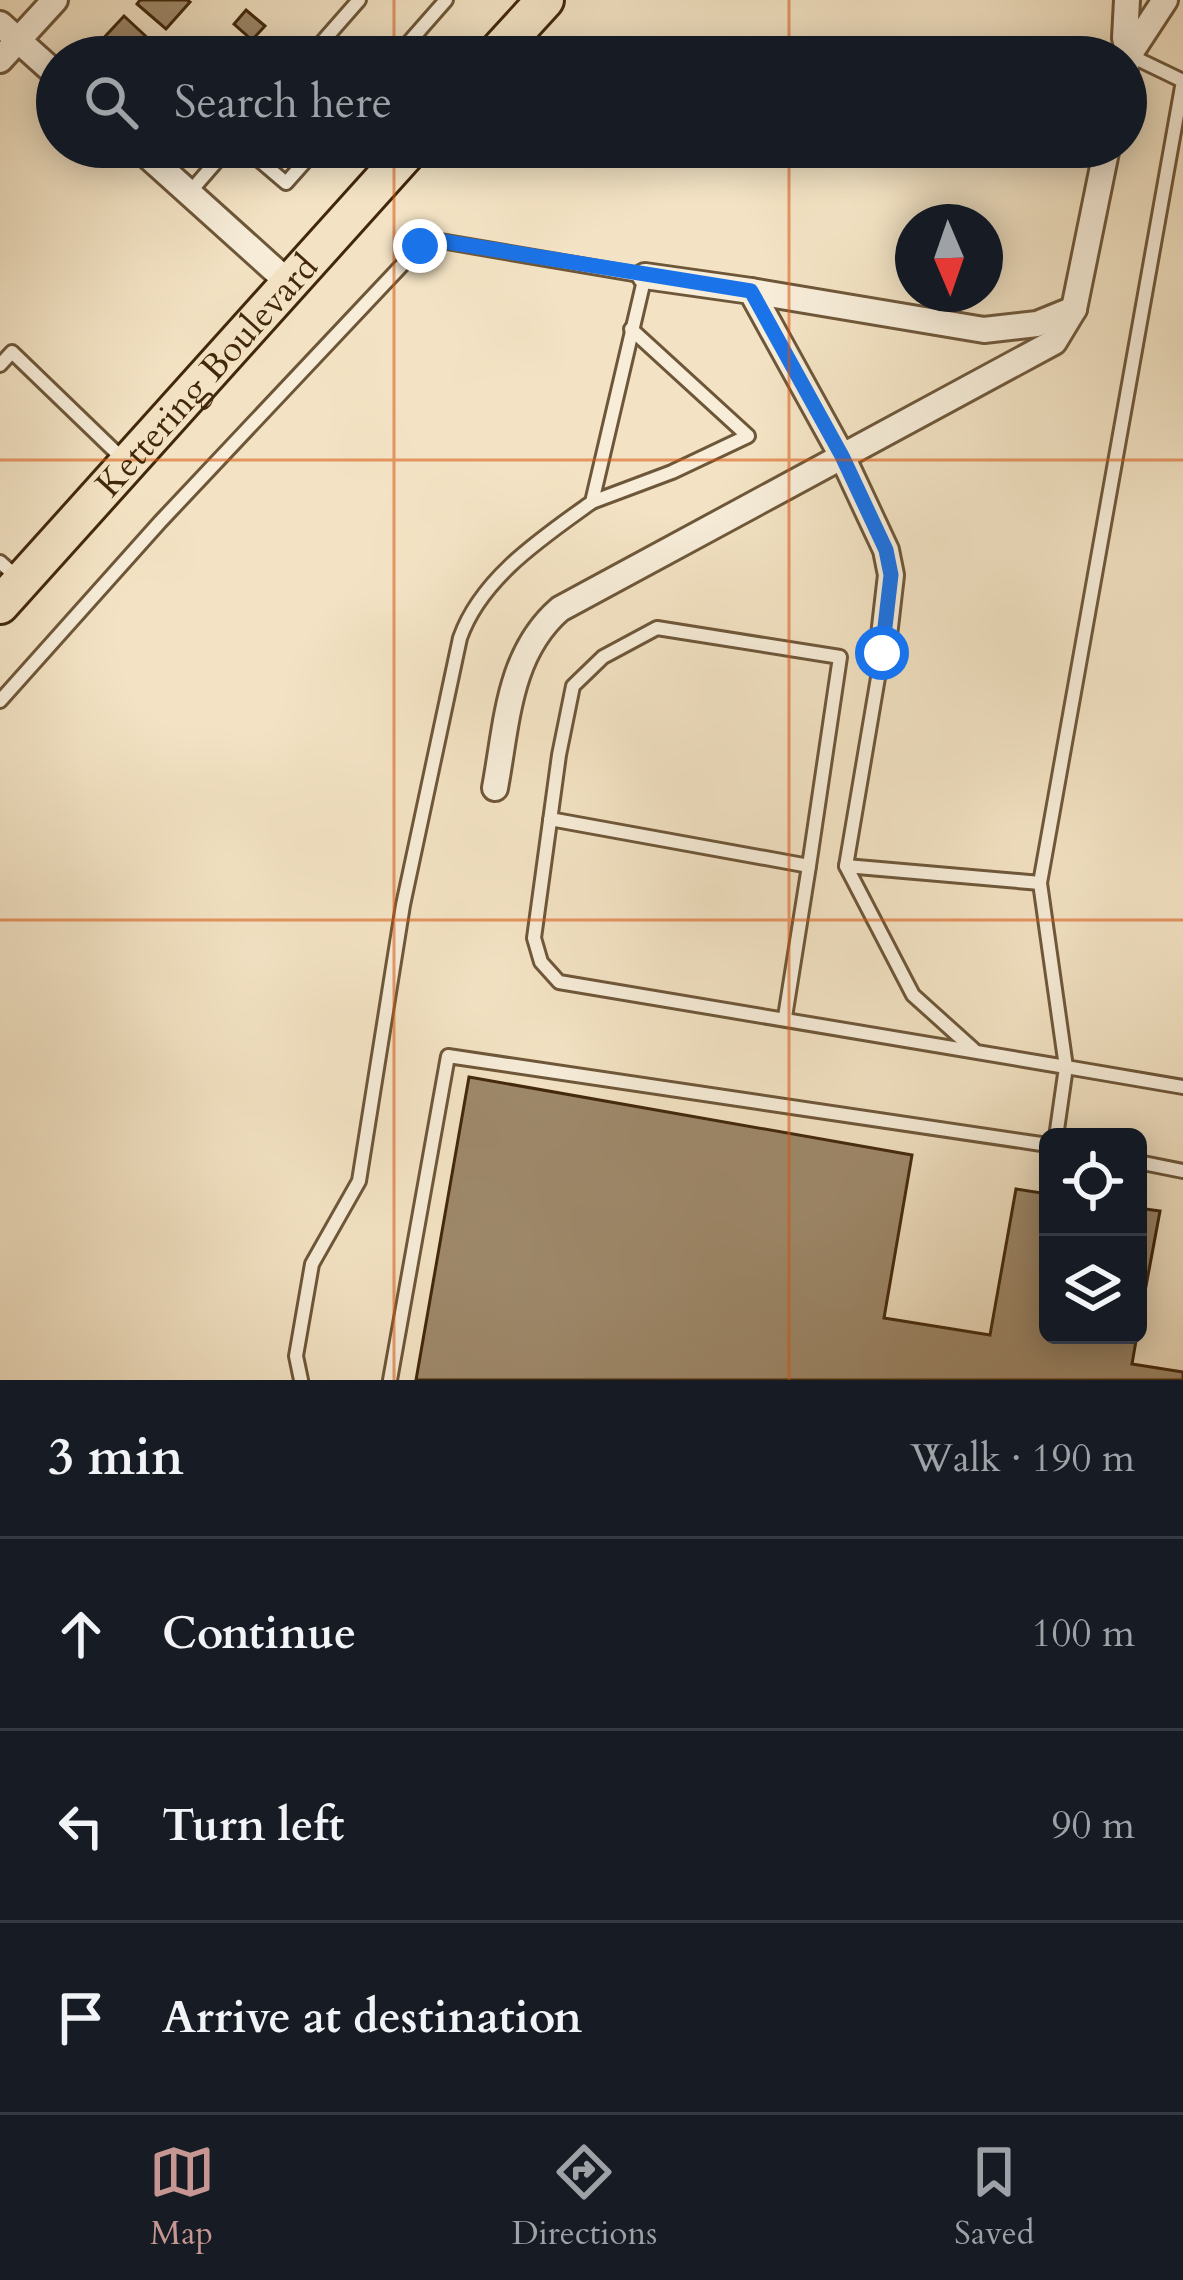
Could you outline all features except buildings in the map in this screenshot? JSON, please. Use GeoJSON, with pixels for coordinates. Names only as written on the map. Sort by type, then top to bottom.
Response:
{"type":"FeatureCollection","features":[{"type":"Feature","properties":{"kind":"main road"},"geometry":{"type":"LineString","coordinates":[[512,36],[544,0]]}},
{"type":"Feature","properties":{"kind":"main road","name":"Kettering Boulevard"},"geometry":{"type":"LineString","coordinates":[[7,583],[127,463],[393,168]]}},
{"type":"Feature","properties":{"kind":"street"},"geometry":{"type":"LineString","coordinates":[[0,60],[9,31],[55,0]]}},
{"type":"Feature","properties":{"kind":"street"},"geometry":{"type":"LineString","coordinates":[[1125,36],[1126,0]]}},
{"type":"Feature","properties":{"kind":"street"},"geometry":{"type":"LineString","coordinates":[[1142,36],[1165,0]]}},
{"type":"Feature","properties":{"kind":"street"},"geometry":{"type":"LineString","coordinates":[[9,31],[36,56]]}},
{"type":"Feature","properties":{"kind":"street"},"geometry":{"type":"LineString","coordinates":[[161,168],[289,283]]}},
{"type":"Feature","properties":{"kind":"street"},"geometry":{"type":"LineString","coordinates":[[495,788],[519,663],[542,624],[560,608],[1039,353],[1066,328],[1103,168]]}},
{"type":"Feature","properties":{"kind":"street"},"geometry":{"type":"LineString","coordinates":[[645,276],[984,330],[1037,324],[1074,309]]}},
{"type":"Feature","properties":{"kind":"street"},"geometry":{"type":"LineString","coordinates":[[751,291],[842,456],[886,550],[891,575],[882,653]]}},
{"type":"Feature","properties":{"kind":"lane"},"geometry":{"type":"LineString","coordinates":[[327,36],[359,0]]}},
{"type":"Feature","properties":{"kind":"lane"},"geometry":{"type":"LineString","coordinates":[[414,36],[446,0]]}},
{"type":"Feature","properties":{"kind":"lane"},"geometry":{"type":"LineString","coordinates":[[1057,1128],[1066,1067],[1040,883],[1183,81],[1147,68]]}},
{"type":"Feature","properties":{"kind":"lane"},"geometry":{"type":"LineString","coordinates":[[189,193],[211,168]]}},
{"type":"Feature","properties":{"kind":"lane"},"geometry":{"type":"LineString","coordinates":[[268,168],[286,183],[299,168]]}},
{"type":"Feature","properties":{"kind":"lane"},"geometry":{"type":"LineString","coordinates":[[0,701],[160,522],[420,246],[435,240],[645,276],[592,502]]}},
{"type":"Feature","properties":{"kind":"lane"},"geometry":{"type":"LineString","coordinates":[[301,1380],[296,1356],[312,1264],[359,1181],[403,905],[468,616],[532,547],[592,502],[748,436],[632,329]]}},
{"type":"Feature","properties":{"kind":"lane"},"geometry":{"type":"LineString","coordinates":[[0,365],[12,352],[127,463]]}},
{"type":"Feature","properties":{"kind":"lane"},"geometry":{"type":"LineString","coordinates":[[785,1018],[840,656],[657,628],[603,657],[573,686],[534,938],[541,962],[559,982],[1183,1087]]}},
{"type":"Feature","properties":{"kind":"lane"},"geometry":{"type":"LineString","coordinates":[[882,653],[846,866],[913,995],[974,1050]]}},
{"type":"Feature","properties":{"kind":"lane"},"geometry":{"type":"LineString","coordinates":[[550,819],[809,866]]}},
{"type":"Feature","properties":{"kind":"lane"},"geometry":{"type":"LineString","coordinates":[[846,866],[1040,883]]}},
{"type":"Feature","properties":{"kind":"lane"},"geometry":{"type":"LineString","coordinates":[[390,1380],[448,1056],[1039,1144]]}},
{"type":"Feature","properties":{"kind":"lane"},"geometry":{"type":"LineString","coordinates":[[1147,1164],[1183,1171]]}},
{"type":"Feature","properties":{"kind":"route"},"geometry":{"type":"LineString","coordinates":[[420,246],[435,240],[751,291],[842,456],[886,550],[891,575],[882,653]]}}]}
